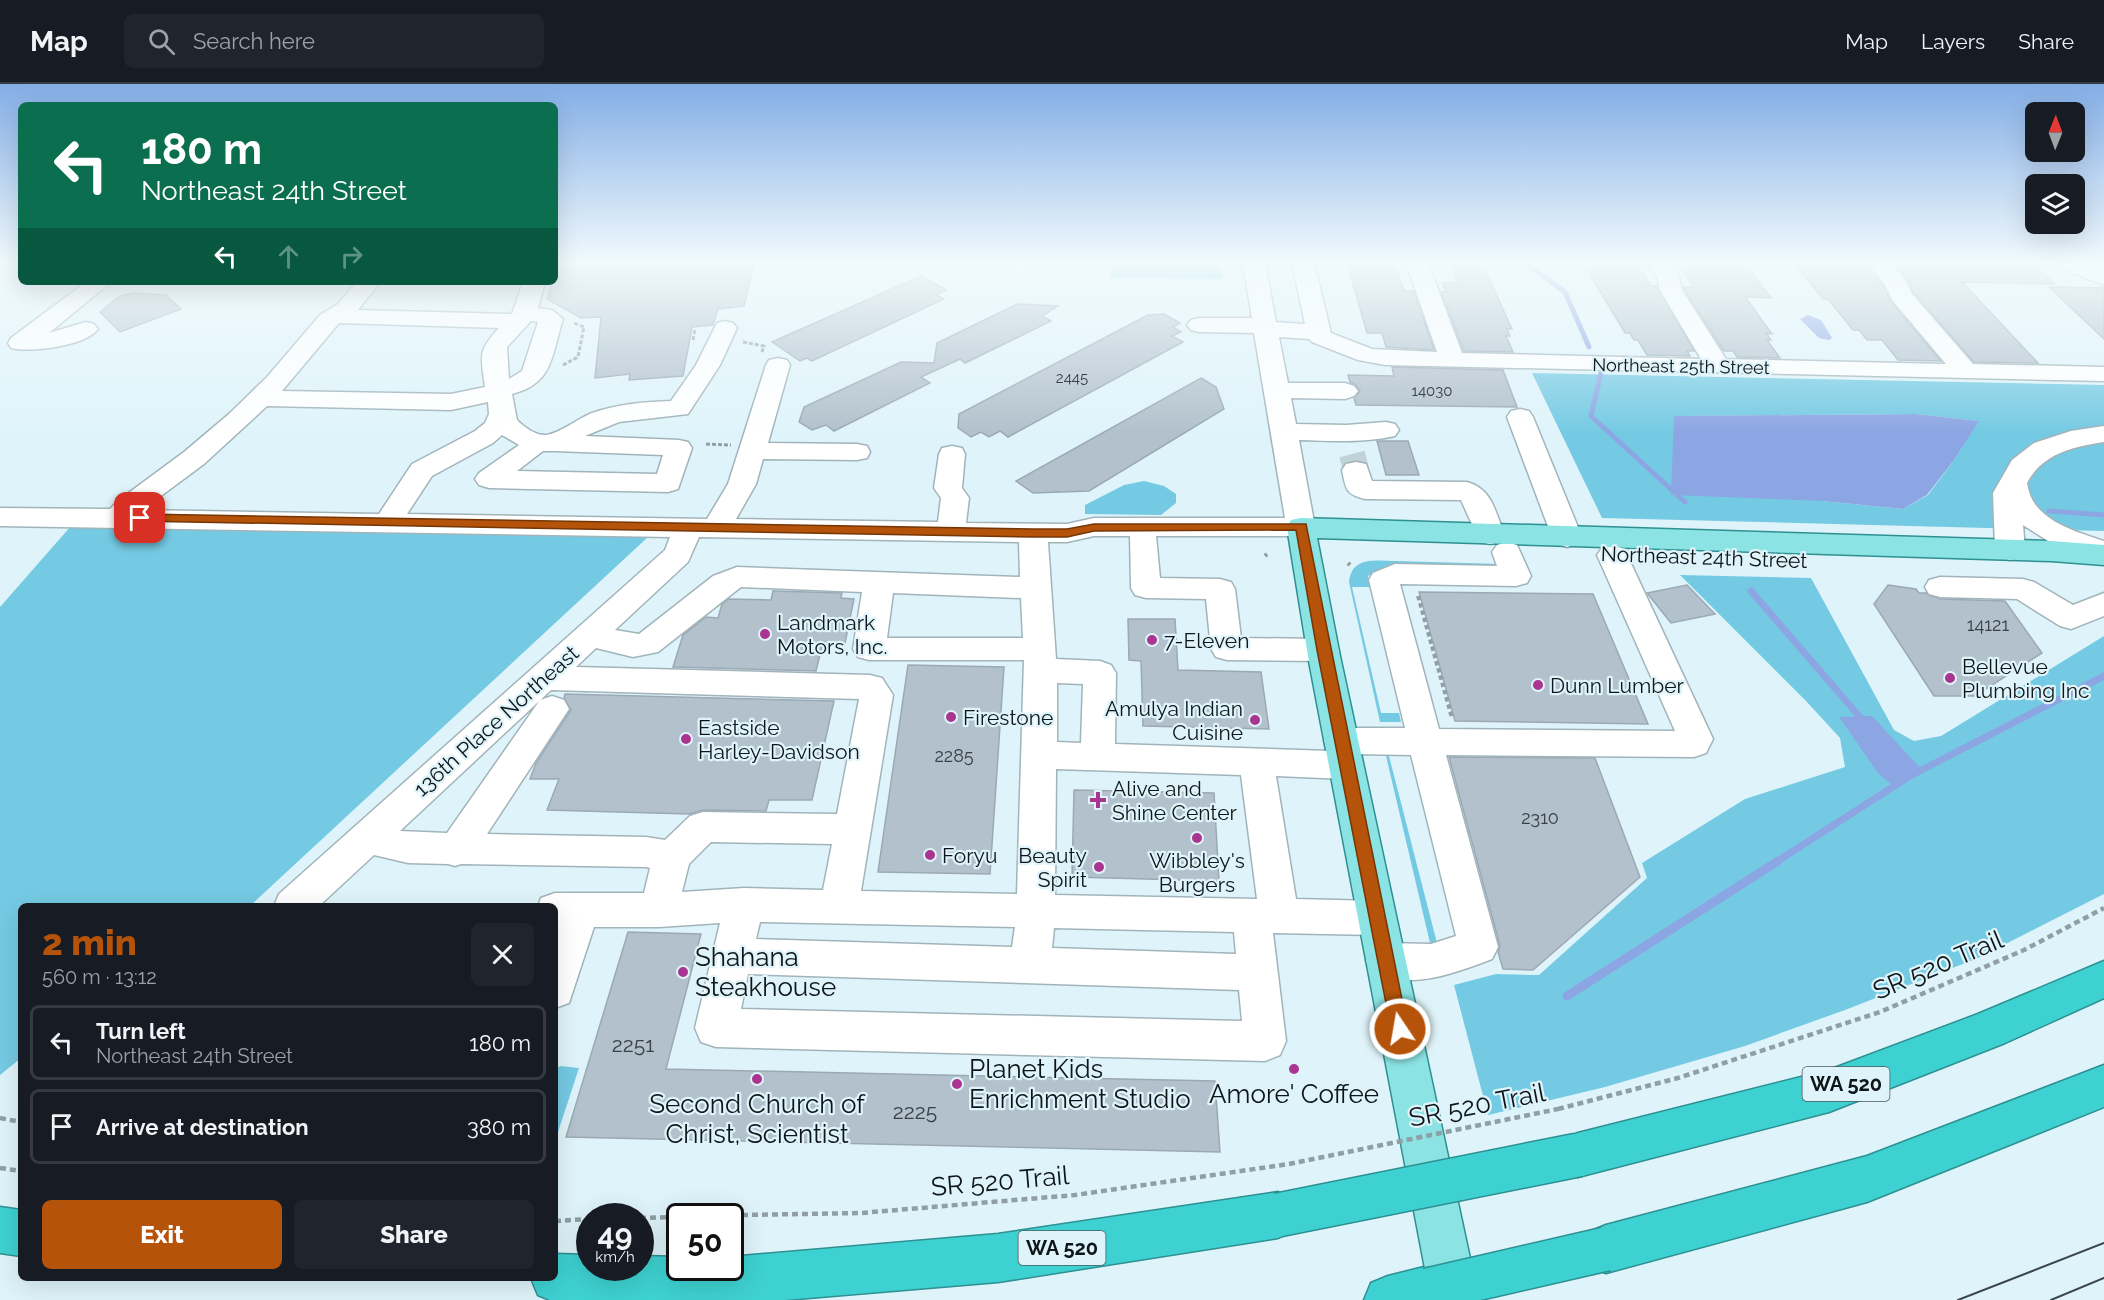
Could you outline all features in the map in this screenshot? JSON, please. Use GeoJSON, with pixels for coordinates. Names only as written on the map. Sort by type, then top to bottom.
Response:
{"type":"FeatureCollection","features":[{"type":"Feature","properties":{"kind":"highway","name":"WA 520"},"geometry":{"type":"LineString","coordinates":[[558,1278],[714,1282],[987,1259],[1278,1215],[1578,1155],[1829,1091],[1990,1029],[2104,979]]}},
{"type":"Feature","properties":{"kind":"highway"},"geometry":{"type":"LineString","coordinates":[[1388,1300],[1606,1249],[1867,1179],[2104,1086]]}},
{"type":"Feature","properties":{"kind":"highway"},"geometry":{"type":"LineString","coordinates":[[0,1230],[18,1233]]}},
{"type":"Feature","properties":{"kind":"main road"},"geometry":{"type":"LineString","coordinates":[[1302,536],[1455,1300]]}},
{"type":"Feature","properties":{"kind":"main road","name":"Northeast 24th Street"},"geometry":{"type":"LineString","coordinates":[[1302,536],[1344,549],[1498,543],[1612,555],[2104,570]]}},
{"type":"Feature","properties":{"kind":"main road"},"geometry":{"type":"LineString","coordinates":[[1498,543],[1567,537],[2015,569],[2104,553]]}},
{"type":"Feature","properties":{"kind":"street"},"geometry":{"type":"LineString","coordinates":[[10,343],[44,320]]}},
{"type":"Feature","properties":{"kind":"street"},"geometry":{"type":"LineString","coordinates":[[118,518],[129,506],[194,458],[260,398],[328,320]]}},
{"type":"Feature","properties":{"kind":"street"},"geometry":{"type":"LineString","coordinates":[[260,398],[451,402],[472,399],[518,419],[679,448],[668,483],[489,479],[501,468],[527,453],[518,419],[494,364],[495,346],[519,320]]}},
{"type":"Feature","properties":{"kind":"street"},"geometry":{"type":"LineString","coordinates":[[518,419],[521,383],[532,377],[551,320]]}},
{"type":"Feature","properties":{"kind":"street"},"geometry":{"type":"LineString","coordinates":[[1030,966],[1036,911],[1041,660],[1037,588],[1032,552],[1051,533],[1143,539],[1266,541],[1302,536],[1265,320]]}},
{"type":"Feature","properties":{"kind":"street"},"geometry":{"type":"LineString","coordinates":[[1316,320],[1319,332]]}},
{"type":"Feature","properties":{"kind":"street"},"geometry":{"type":"LineString","coordinates":[[1437,320],[1452,360]]}},
{"type":"Feature","properties":{"kind":"street"},"geometry":{"type":"LineString","coordinates":[[1690,320],[1719,366]]}},
{"type":"Feature","properties":{"kind":"street"},"geometry":{"type":"LineString","coordinates":[[1922,320],[1966,371]]}},
{"type":"Feature","properties":{"kind":"street","name":"Northeast 25th Street"},"geometry":{"type":"LineString","coordinates":[[1199,325],[1246,324],[1288,331],[1319,332],[1320,337],[1367,356],[1385,358],[2104,374]]}},
{"type":"Feature","properties":{"kind":"street"},"geometry":{"type":"LineString","coordinates":[[422,470],[484,437],[496,427],[518,419],[583,425],[618,412],[679,409],[708,365],[725,328]]}},
{"type":"Feature","properties":{"kind":"street"},"geometry":{"type":"LineString","coordinates":[[10,343],[63,338],[86,329]]}},
{"type":"Feature","properties":{"kind":"street","name":"136th Place Northeast"},"geometry":{"type":"LineString","coordinates":[[296,903],[368,838],[547,694],[592,633],[678,555],[703,528],[722,516],[742,484],[742,448],[778,364]]}},
{"type":"Feature","properties":{"kind":"street"},"geometry":{"type":"LineString","coordinates":[[1277,390],[1346,391]]}},
{"type":"Feature","properties":{"kind":"street"},"geometry":{"type":"LineString","coordinates":[[387,523],[422,470],[464,434],[475,421],[475,406],[472,399]]}},
{"type":"Feature","properties":{"kind":"street"},"geometry":{"type":"LineString","coordinates":[[1520,417],[1567,537]]}},
{"type":"Feature","properties":{"kind":"street"},"geometry":{"type":"LineString","coordinates":[[1284,432],[1351,452],[1386,430]]}},
{"type":"Feature","properties":{"kind":"street"},"geometry":{"type":"LineString","coordinates":[[2104,434],[2071,439],[2043,449],[2022,466],[2007,493],[2015,569],[2071,618],[2104,604]]}},
{"type":"Feature","properties":{"kind":"street"},"geometry":{"type":"LineString","coordinates":[[742,448],[857,452]]}},
{"type":"Feature","properties":{"kind":"street"},"geometry":{"type":"LineString","coordinates":[[1351,452],[1360,488],[1365,490],[1467,491],[1474,495],[1516,576],[1395,574],[1384,580],[1442,742],[1478,947],[1431,962],[1386,961]]}},
{"type":"Feature","properties":{"kind":"street"},"geometry":{"type":"LineString","coordinates":[[951,532],[955,498],[948,488],[952,454]]}},
{"type":"Feature","properties":{"kind":"street"},"geometry":{"type":"LineString","coordinates":[[521,525],[544,480]]}},
{"type":"Feature","properties":{"kind":"street"},"geometry":{"type":"LineString","coordinates":[[2013,483],[2021,505],[2042,524],[2063,536],[2104,553]]}},
{"type":"Feature","properties":{"kind":"street","name":"Northeast 24th Street"},"geometry":{"type":"LineString","coordinates":[[6,524],[118,518],[1051,533],[1094,527],[1302,536]]}},
{"type":"Feature","properties":{"kind":"street"},"geometry":{"type":"LineString","coordinates":[[1143,539],[1146,588],[1220,589],[1227,649],[1323,650]]}},
{"type":"Feature","properties":{"kind":"street"},"geometry":{"type":"LineString","coordinates":[[1039,755],[1257,763],[1442,742],[1694,744],[1696,739],[1612,555]]}},
{"type":"Feature","properties":{"kind":"street"},"geometry":{"type":"LineString","coordinates":[[1940,587],[2015,569]]}},
{"type":"Feature","properties":{"kind":"street"},"geometry":{"type":"LineString","coordinates":[[592,633],[614,643],[634,647],[647,644],[724,583],[737,577],[1037,588]]}},
{"type":"Feature","properties":{"kind":"street"},"geometry":{"type":"LineString","coordinates":[[879,583],[869,649],[1041,660],[1100,674],[1098,758]]}},
{"type":"Feature","properties":{"kind":"street"},"geometry":{"type":"LineString","coordinates":[[455,850],[547,694],[870,687],[876,695],[839,907]]}},
{"type":"Feature","properties":{"kind":"street"},"geometry":{"type":"LineString","coordinates":[[744,905],[716,1028],[1265,1041],[1258,973],[1265,916],[1257,763]]}},
{"type":"Feature","properties":{"kind":"street"},"geometry":{"type":"LineString","coordinates":[[659,910],[672,857],[702,828],[852,829]]}},
{"type":"Feature","properties":{"kind":"street"},"geometry":{"type":"LineString","coordinates":[[368,838],[408,848],[645,852],[672,857]]}},
{"type":"Feature","properties":{"kind":"street"},"geometry":{"type":"LineString","coordinates":[[558,972],[568,910],[659,910],[744,905],[1377,918]]}},
{"type":"Feature","properties":{"kind":"street"},"geometry":{"type":"LineString","coordinates":[[732,956],[1258,973]]}},
{"type":"Feature","properties":{"kind":"path"},"geometry":{"type":"LineString","coordinates":[[693,340],[695,329]]}},
{"type":"Feature","properties":{"kind":"path"},"geometry":{"type":"LineString","coordinates":[[706,444],[742,448]]}},
{"type":"Feature","properties":{"kind":"path"},"geometry":{"type":"LineString","coordinates":[[1412,574],[1434,650],[1442,742]]}},
{"type":"Feature","properties":{"kind":"path","name":"SR 520 Trail"},"geometry":{"type":"LineString","coordinates":[[744,1215],[861,1213],[1063,1196],[1289,1164],[1558,1109],[1678,1077],[1880,1012],[2024,950],[2104,908]]}},
{"type":"Feature","properties":{"kind":"path"},"geometry":{"type":"LineString","coordinates":[[0,1118],[18,1121]]}},
{"type":"Feature","properties":{"kind":"path"},"geometry":{"type":"LineString","coordinates":[[0,1168],[18,1171]]}},
{"type":"Feature","properties":{"kind":"path"},"geometry":{"type":"LineString","coordinates":[[558,1221],[576,1220]]}},
{"type":"Feature","properties":{"kind":"shaded area"},"geometry":{"type":"Polygon","coordinates":[[[1801,320],[1821,320],[1832,338],[1829,340],[1819,338],[1801,320]]]}},
{"type":"Feature","properties":{"kind":"shaded area"},"geometry":{"type":"Polygon","coordinates":[[[1532,373],[2104,385],[2104,531],[1602,518],[1532,373]],[[1916,414],[1675,416],[1822,501],[1903,509],[1928,495],[1954,460],[1978,421],[1916,414]]]}},
{"type":"Feature","properties":{"kind":"shaded area"},"geometry":{"type":"Polygon","coordinates":[[[1916,414],[1979,421],[1954,460],[1927,495],[1903,509],[1822,501],[1671,495],[1674,416],[1916,414]]]}},
{"type":"Feature","properties":{"kind":"shaded area"},"geometry":{"type":"Polygon","coordinates":[[[1144,481],[1164,486],[1176,494],[1176,503],[1161,515],[1085,514],[1085,505],[1124,485],[1144,481]]]}},
{"type":"Feature","properties":{"kind":"shaded area"},"geometry":{"type":"Polygon","coordinates":[[[71,526],[648,537],[253,903],[18,903],[18,1060],[0,1075],[0,607],[71,526]]]}},
{"type":"Feature","properties":{"kind":"shaded area"},"geometry":{"type":"Polygon","coordinates":[[[1373,561],[1500,564],[1499,568],[1386,566],[1368,576],[1370,587],[1352,587],[1381,713],[1399,713],[1401,722],[1380,722],[1349,582],[1355,568],[1360,564],[1373,561]]]}},
{"type":"Feature","properties":{"kind":"shaded area"},"geometry":{"type":"Polygon","coordinates":[[[1680,575],[1811,578],[1894,730],[1914,741],[1941,736],[2104,636],[2104,894],[1978,958],[1745,1046],[1605,1087],[1488,1115],[1454,985],[1496,974],[1539,975],[1647,878],[1642,863],[1745,799],[1845,767],[1840,738],[1680,575]]]}},
{"type":"Feature","properties":{"kind":"shaded area"},"geometry":{"type":"Polygon","coordinates":[[[1872,716],[1922,770],[1894,787],[1878,773],[1839,717],[1872,716]]]}},
{"type":"Feature","properties":{"kind":"shaded area"},"geometry":{"type":"Polygon","coordinates":[[[1386,756],[1389,756],[1437,943],[1430,943],[1386,756]]]}},
{"type":"Feature","properties":{"kind":"shaded area"},"geometry":{"type":"Polygon","coordinates":[[[558,1068],[579,1068],[558,1132],[558,1068]]]}},
{"type":"Feature","properties":{"kind":"building"},"geometry":{"type":"Polygon","coordinates":[[[108,320],[152,320],[120,332],[108,320]]]}},
{"type":"Feature","properties":{"kind":"building"},"geometry":{"type":"Polygon","coordinates":[[[601,320],[715,320],[713,325],[692,327],[683,376],[629,380],[630,374],[595,378],[601,320]]]}},
{"type":"Feature","properties":{"kind":"building"},"geometry":{"type":"Polygon","coordinates":[[[822,320],[900,320],[812,361],[807,358],[800,361],[772,342],[822,320]]]}},
{"type":"Feature","properties":{"kind":"building"},"geometry":{"type":"Polygon","coordinates":[[[985,320],[1051,321],[965,363],[960,359],[921,377],[930,383],[834,431],[826,425],[812,430],[799,422],[804,407],[901,362],[934,363],[937,343],[985,320]]]}},
{"type":"Feature","properties":{"kind":"building"},"geometry":{"type":"Polygon","coordinates":[[[1139,320],[1174,320],[1180,323],[1173,327],[1181,332],[1172,336],[1183,342],[1008,437],[1000,431],[989,437],[981,432],[971,437],[958,428],[959,414],[1139,320]]]}},
{"type":"Feature","properties":{"kind":"building"},"geometry":{"type":"Polygon","coordinates":[[[1363,320],[1424,320],[1434,350],[1386,347],[1382,333],[1367,333],[1363,320]]]}},
{"type":"Feature","properties":{"kind":"building"},"geometry":{"type":"Polygon","coordinates":[[[1452,320],[1508,320],[1512,329],[1507,329],[1510,336],[1506,336],[1513,352],[1464,351],[1452,320]]]}},
{"type":"Feature","properties":{"kind":"building"},"geometry":{"type":"Polygon","coordinates":[[[1617,320],[1676,320],[1694,351],[1687,351],[1690,356],[1647,355],[1638,340],[1634,340],[1630,333],[1625,333],[1617,320]]]}},
{"type":"Feature","properties":{"kind":"building"},"geometry":{"type":"Polygon","coordinates":[[[1704,320],[1762,320],[1772,334],[1766,333],[1771,340],[1767,340],[1780,358],[1737,357],[1733,351],[1724,351],[1704,320]]]}},
{"type":"Feature","properties":{"kind":"building"},"geometry":{"type":"Polygon","coordinates":[[[1845,320],[1906,320],[1941,361],[1898,360],[1882,340],[1867,340],[1859,330],[1853,330],[1845,320]]]}},
{"type":"Feature","properties":{"kind":"building"},"geometry":{"type":"Polygon","coordinates":[[[1937,320],[1997,320],[2038,363],[1974,362],[1937,320]]]}},
{"type":"Feature","properties":{"kind":"building"},"geometry":{"type":"Polygon","coordinates":[[[2084,320],[2104,320],[2104,339],[2084,320]]]}},
{"type":"Feature","properties":{"kind":"building"},"geometry":{"type":"Polygon","coordinates":[[[1392,367],[1503,370],[1517,407],[1356,405],[1354,398],[1360,391],[1350,382],[1348,375],[1394,376],[1392,367]]]}},
{"type":"Feature","properties":{"kind":"building"},"geometry":{"type":"Polygon","coordinates":[[[1201,378],[1216,387],[1224,409],[1089,491],[1033,493],[1016,481],[1201,378]]]}},
{"type":"Feature","properties":{"kind":"building"},"geometry":{"type":"Polygon","coordinates":[[[1377,441],[1408,441],[1419,475],[1386,475],[1377,441]]]}},
{"type":"Feature","properties":{"kind":"building"},"geometry":{"type":"Polygon","coordinates":[[[1687,585],[1715,614],[1671,623],[1647,593],[1687,585]]]}},
{"type":"Feature","properties":{"kind":"building"},"geometry":{"type":"Polygon","coordinates":[[[1888,585],[1916,589],[1919,593],[1926,593],[1940,599],[2005,601],[2042,653],[1975,696],[1934,696],[1874,604],[1888,585]]]}},
{"type":"Feature","properties":{"kind":"building","name":"Landmark Motors, Inc."},"geometry":{"type":"Polygon","coordinates":[[[773,591],[842,593],[841,598],[854,599],[845,643],[823,642],[816,671],[673,667],[683,635],[706,617],[718,618],[722,604],[729,599],[771,600],[773,591]]]}},
{"type":"Feature","properties":{"kind":"building","name":"Dunn Lumber"},"geometry":{"type":"Polygon","coordinates":[[[1419,592],[1593,594],[1648,724],[1455,721],[1419,592]]]}},
{"type":"Feature","properties":{"kind":"building"},"geometry":{"type":"Polygon","coordinates":[[[1128,619],[1175,619],[1178,670],[1261,672],[1269,729],[1143,726],[1141,661],[1129,660],[1128,619]]]}},
{"type":"Feature","properties":{"kind":"building"},"geometry":{"type":"Polygon","coordinates":[[[908,665],[1004,667],[990,874],[878,872],[908,665]]]}},
{"type":"Feature","properties":{"kind":"building","name":"Eastside Harley-Davidson"},"geometry":{"type":"Polygon","coordinates":[[[565,694],[834,701],[812,800],[769,800],[766,811],[703,810],[689,814],[547,810],[559,779],[530,779],[536,763],[571,710],[564,698],[565,694]]]}},
{"type":"Feature","properties":{"kind":"building"},"geometry":{"type":"Polygon","coordinates":[[[1449,757],[1595,758],[1640,877],[1533,970],[1503,969],[1498,952],[1500,946],[1449,757]]]}},
{"type":"Feature","properties":{"kind":"building"},"geometry":{"type":"Polygon","coordinates":[[[1074,790],[1214,793],[1219,881],[1072,877],[1074,790]]]}},
{"type":"Feature","properties":{"kind":"building"},"geometry":{"type":"Polygon","coordinates":[[[628,932],[701,934],[666,1069],[1215,1081],[1220,1152],[566,1137],[628,932]]]}},
{"type":"Feature","properties":{"kind":"waterway"},"geometry":{"type":"LineString","coordinates":[[1577,320],[1589,347]]}},
{"type":"Feature","properties":{"kind":"waterway"},"geometry":{"type":"LineString","coordinates":[[1601,373],[1591,416],[1685,502]]}},
{"type":"Feature","properties":{"kind":"waterway"},"geometry":{"type":"LineString","coordinates":[[2049,511],[2104,515]]}},
{"type":"Feature","properties":{"kind":"waterway"},"geometry":{"type":"LineString","coordinates":[[1751,591],[1865,723]]}},
{"type":"Feature","properties":{"kind":"waterway"},"geometry":{"type":"LineString","coordinates":[[1910,776],[2104,676]]}},
{"type":"Feature","properties":{"kind":"waterway"},"geometry":{"type":"LineString","coordinates":[[1907,773],[1910,776]]}},
{"type":"Feature","properties":{"kind":"waterway"},"geometry":{"type":"LineString","coordinates":[[1776,862],[1910,776]]}},
{"type":"Feature","properties":{"kind":"waterway"},"geometry":{"type":"LineString","coordinates":[[1567,996],[1778,861]]}},
{"type":"Feature","properties":{"kind":"tunnel"},"geometry":{"type":"LineString","coordinates":[[1352,454],[1356,470]]}},
{"type":"Feature","properties":{"kind":"tram line"},"geometry":{"type":"LineString","coordinates":[[1958,1300],[2104,1243]]}},
{"type":"Feature","properties":{"kind":"tram line"},"geometry":{"type":"LineString","coordinates":[[2051,1300],[2104,1278]]}},
{"type":"Feature","properties":{"kind":"place","name":"Landmark Motors, Inc."},"geometry":{"type":"Point","coordinates":[765,634]}},
{"type":"Feature","properties":{"kind":"place","name":"7-Eleven"},"geometry":{"type":"Point","coordinates":[1152,640]}},
{"type":"Feature","properties":{"kind":"place","name":"Bellevue Plumbing Inc"},"geometry":{"type":"Point","coordinates":[1950,678]}},
{"type":"Feature","properties":{"kind":"place","name":"Dunn Lumber"},"geometry":{"type":"Point","coordinates":[1538,685]}},
{"type":"Feature","properties":{"kind":"place","name":"Firestone"},"geometry":{"type":"Point","coordinates":[951,717]}},
{"type":"Feature","properties":{"kind":"place","name":"Amulya Indian Cuisine"},"geometry":{"type":"Point","coordinates":[1255,720]}},
{"type":"Feature","properties":{"kind":"place","name":"Eastside Harley-Davidson"},"geometry":{"type":"Point","coordinates":[686,739]}},
{"type":"Feature","properties":{"kind":"place","name":"Alive and Shine Center"},"geometry":{"type":"Point","coordinates":[1098,800]}},
{"type":"Feature","properties":{"kind":"place","name":"Wibbley's Burgers"},"geometry":{"type":"Point","coordinates":[1197,838]}},
{"type":"Feature","properties":{"kind":"place","name":"Foryu"},"geometry":{"type":"Point","coordinates":[930,855]}},
{"type":"Feature","properties":{"kind":"place","name":"Beauty Spirit"},"geometry":{"type":"Point","coordinates":[1099,867]}},
{"type":"Feature","properties":{"kind":"place","name":"Shahana Steakhouse"},"geometry":{"type":"Point","coordinates":[683,972]}},
{"type":"Feature","properties":{"kind":"place","name":"Amore' Coffee"},"geometry":{"type":"Point","coordinates":[1294,1069]}},
{"type":"Feature","properties":{"kind":"place","name":"Second Church of Christ, Scientist"},"geometry":{"type":"Point","coordinates":[757,1079]}},
{"type":"Feature","properties":{"kind":"place","name":"Planet Kids Enrichment Studio"},"geometry":{"type":"Point","coordinates":[957,1084]}},
{"type":"Feature","properties":{"kind":"route"},"geometry":{"type":"LineString","coordinates":[[140,518],[1034,533],[1067,533],[1094,527],[1301,526],[1323,650],[1400,1029]]}}]}
